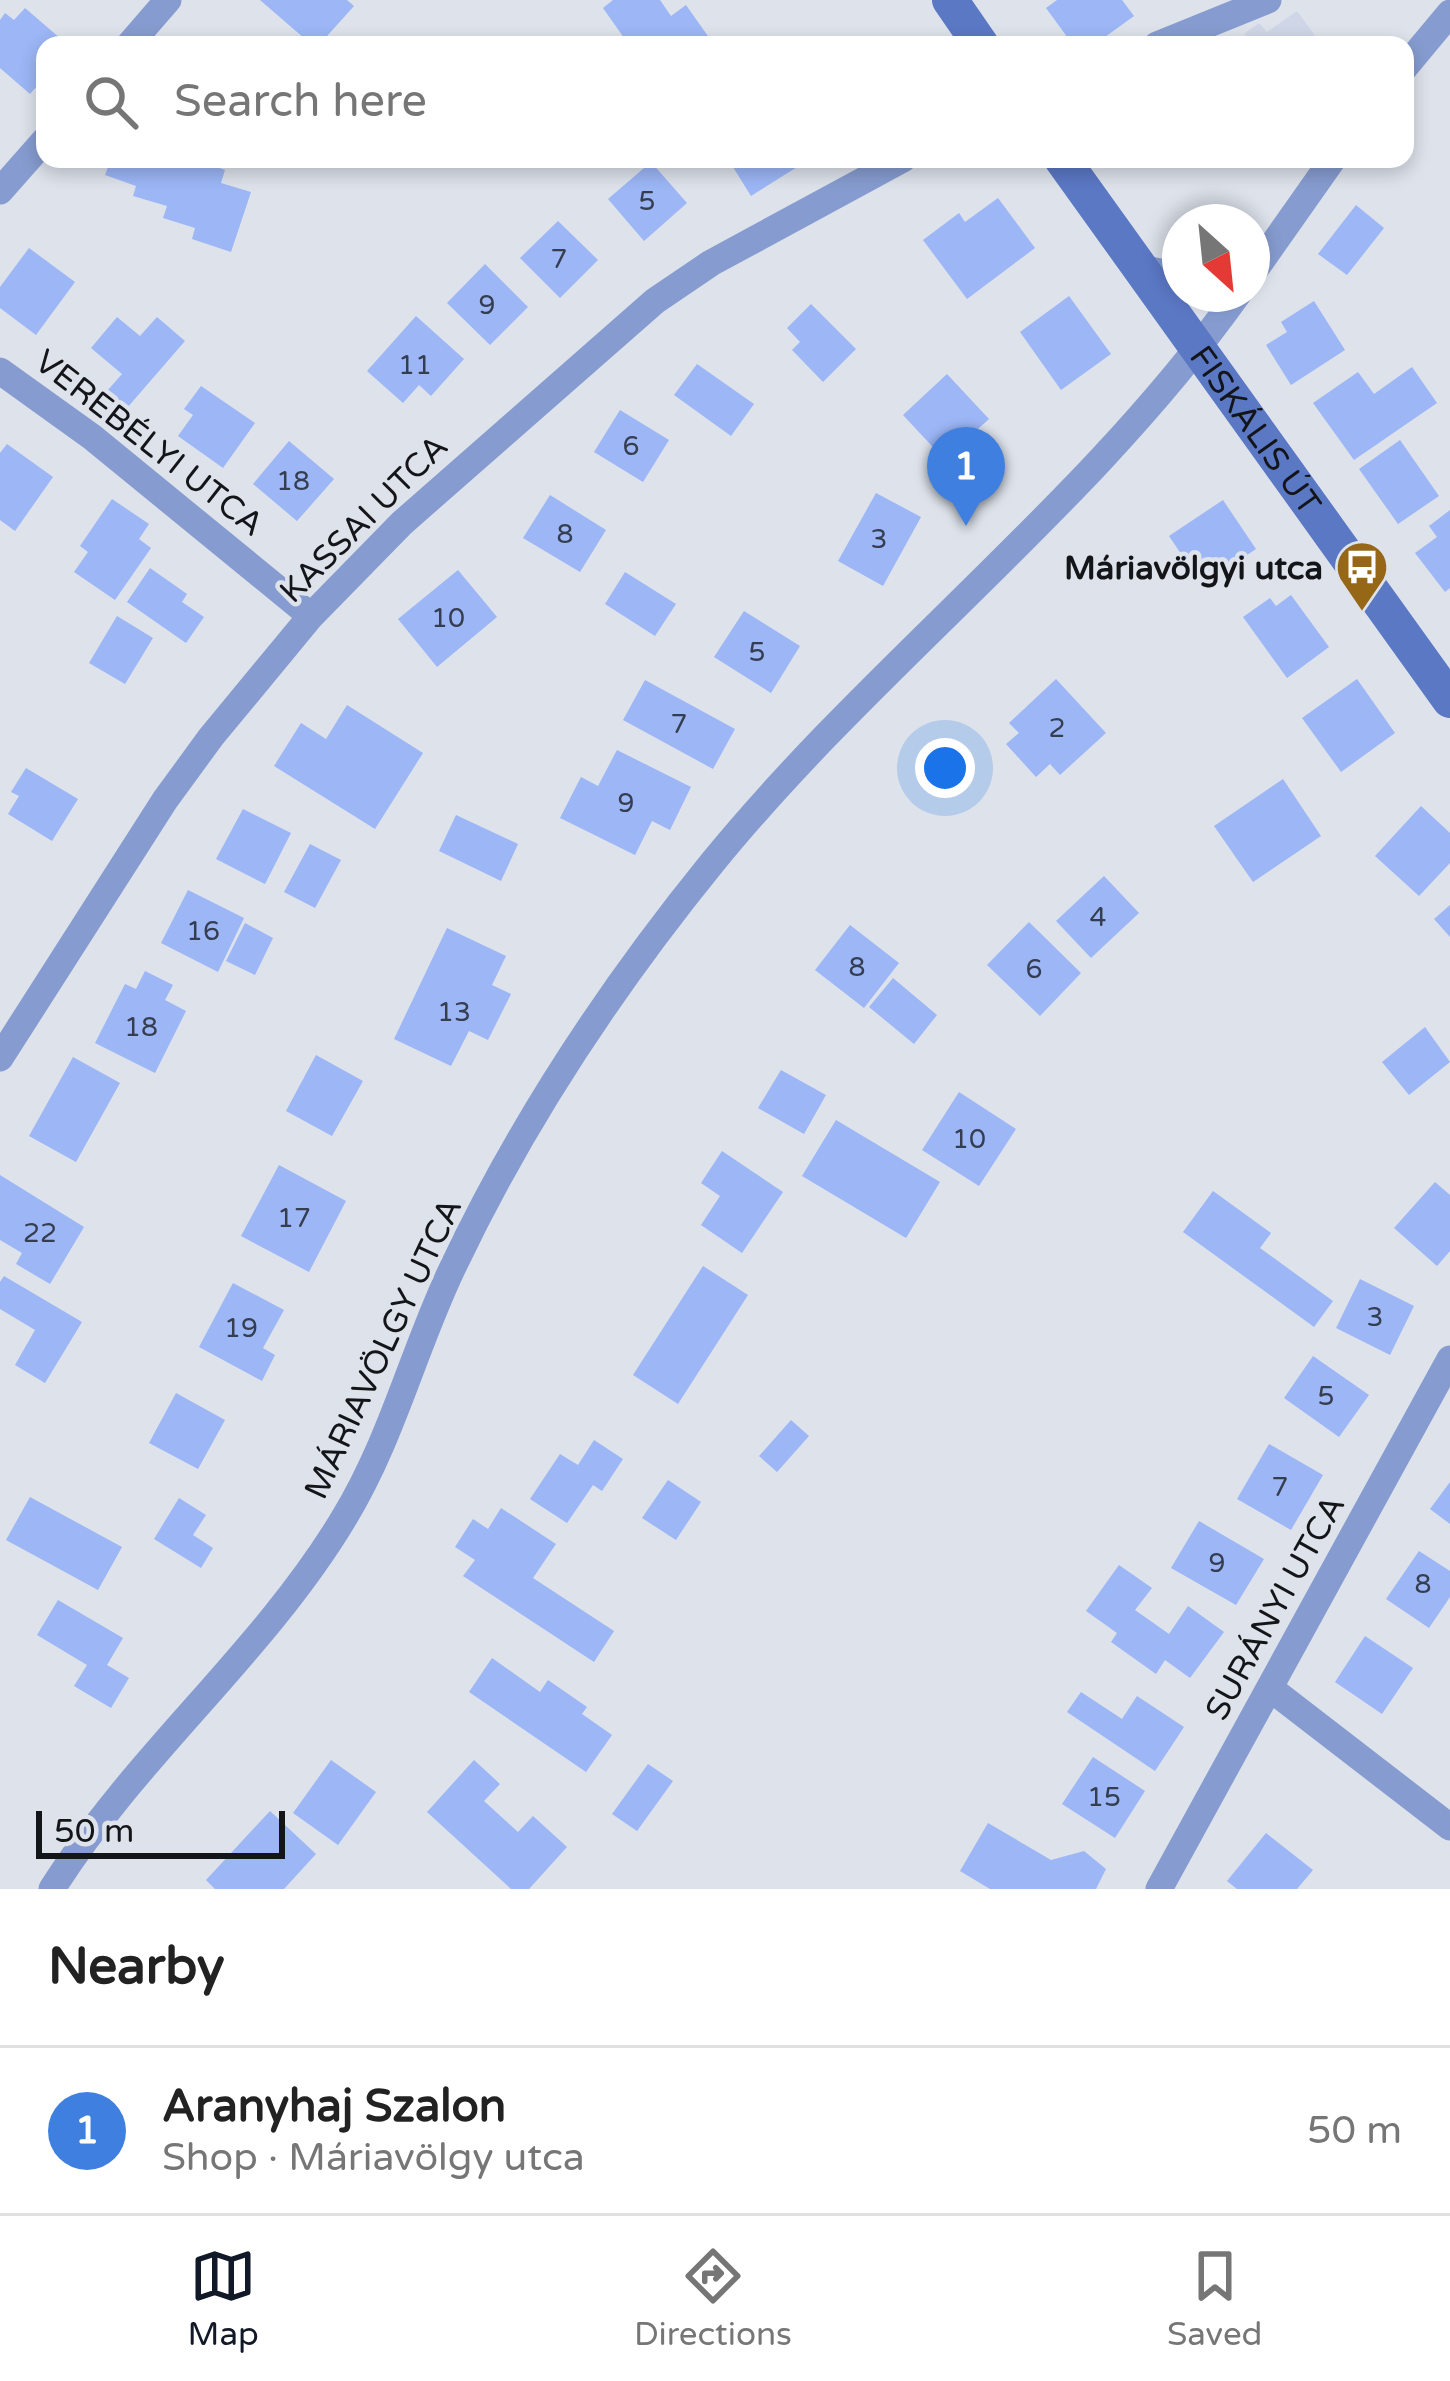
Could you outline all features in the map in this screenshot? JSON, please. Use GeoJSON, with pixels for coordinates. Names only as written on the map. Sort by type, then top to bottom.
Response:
{"type":"FeatureCollection","features":[{"type":"Feature","properties":{"kind":"street"},"geometry":{"type":"LineString","coordinates":[[137,36],[168,0]]}},
{"type":"Feature","properties":{"kind":"street"},"geometry":{"type":"LineString","coordinates":[[950,0],[975,36]]}},
{"type":"Feature","properties":{"kind":"street"},"geometry":{"type":"LineString","coordinates":[[1179,36],[1268,0]]}},
{"type":"Feature","properties":{"kind":"street"},"geometry":{"type":"LineString","coordinates":[[1414,56],[1450,13]]}},
{"type":"Feature","properties":{"kind":"street"},"geometry":{"type":"LineString","coordinates":[[0,191],[36,150]]}},
{"type":"Feature","properties":{"kind":"street","name":"KASSAI UTCA"},"geometry":{"type":"LineString","coordinates":[[0,1058],[165,800],[211,737],[311,616],[401,524],[656,301],[711,263],[886,168]]}},
{"type":"Feature","properties":{"kind":"street","name":"FISKÁLIS ÚT"},"geometry":{"type":"LineString","coordinates":[[1068,168],[1450,700]]}},
{"type":"Feature","properties":{"kind":"street"},"geometry":{"type":"LineString","coordinates":[[1270,249],[1327,168]]}},
{"type":"Feature","properties":{"kind":"street"},"geometry":{"type":"LineString","coordinates":[[1270,243],[1278,238]]}},
{"type":"Feature","properties":{"kind":"street"},"geometry":{"type":"LineString","coordinates":[[1140,268],[1162,272]]}},
{"type":"Feature","properties":{"kind":"street","name":"MÁRIAVÖLGY UTCA"},"geometry":{"type":"LineString","coordinates":[[52,1889],[98,1825],[297,1589],[340,1525],[370,1475],[451,1269],[536,1115],[661,929],[772,795],[1159,396],[1225,312]]}},
{"type":"Feature","properties":{"kind":"street","name":"VEREBÉLYI UTCA"},"geometry":{"type":"LineString","coordinates":[[0,371],[92,437],[311,616]]}},
{"type":"Feature","properties":{"kind":"street","name":"SURÁNYI UTCA"},"geometry":{"type":"LineString","coordinates":[[1159,1889],[1450,1359]]}},
{"type":"Feature","properties":{"kind":"street"},"geometry":{"type":"LineString","coordinates":[[1271,1689],[1450,1827]]}},
{"type":"Feature","properties":{"kind":"shaded area"},"geometry":{"type":"Polygon","coordinates":[[[1297,11],[1315,36],[1244,34],[1259,23],[1267,32],[1297,11]]]}},
{"type":"Feature","properties":{"kind":"building"},"geometry":{"type":"Polygon","coordinates":[[[260,0],[347,0],[354,6],[327,36],[302,36],[260,0]]]}},
{"type":"Feature","properties":{"kind":"building"},"geometry":{"type":"Polygon","coordinates":[[[613,0],[660,0],[671,16],[686,5],[708,36],[623,36],[603,8],[613,0]]]}},
{"type":"Feature","properties":{"kind":"building"},"geometry":{"type":"Polygon","coordinates":[[[1057,0],[1122,0],[1134,16],[1106,36],[1066,36],[1046,8],[1057,0]]]}},
{"type":"Feature","properties":{"kind":"building"},"geometry":{"type":"Polygon","coordinates":[[[25,8],[58,36],[36,36],[36,87],[30,94],[0,68],[0,20],[5,13],[14,20],[25,8]]]}},
{"type":"Feature","properties":{"kind":"building"},"geometry":{"type":"Polygon","coordinates":[[[108,168],[225,170],[221,183],[251,192],[231,252],[192,239],[195,228],[163,218],[167,206],[133,196],[136,186],[105,175],[108,168]]]}},
{"type":"Feature","properties":{"kind":"building"},"geometry":{"type":"Polygon","coordinates":[[[644,168],[656,168],[687,203],[644,241],[608,199],[644,168]]]}},
{"type":"Feature","properties":{"kind":"building"},"geometry":{"type":"Polygon","coordinates":[[[734,168],[796,168],[751,196],[734,168]]]}},
{"type":"Feature","properties":{"kind":"building"},"geometry":{"type":"Polygon","coordinates":[[[998,198],[1035,248],[967,299],[923,240],[959,213],[965,222],[998,198]]]}},
{"type":"Feature","properties":{"kind":"building"},"geometry":{"type":"Polygon","coordinates":[[[1356,205],[1384,228],[1347,275],[1318,254],[1356,205]]]}},
{"type":"Feature","properties":{"kind":"building"},"geometry":{"type":"Polygon","coordinates":[[[558,221],[598,260],[560,298],[520,258],[558,221]]]}},
{"type":"Feature","properties":{"kind":"building"},"geometry":{"type":"Polygon","coordinates":[[[29,248],[75,282],[36,335],[0,308],[0,287],[29,248]]]}},
{"type":"Feature","properties":{"kind":"building"},"geometry":{"type":"Polygon","coordinates":[[[485,264],[528,307],[490,345],[447,303],[485,264]]]}},
{"type":"Feature","properties":{"kind":"building"},"geometry":{"type":"Polygon","coordinates":[[[1069,296],[1111,354],[1061,390],[1020,332],[1069,296]]]}},
{"type":"Feature","properties":{"kind":"building"},"geometry":{"type":"Polygon","coordinates":[[[1314,301],[1345,350],[1291,385],[1266,345],[1287,332],[1281,322],[1314,301]]]}},
{"type":"Feature","properties":{"kind":"building"},"geometry":{"type":"Polygon","coordinates":[[[811,304],[856,349],[823,382],[792,350],[800,342],[787,328],[811,304]]]}},
{"type":"Feature","properties":{"kind":"building"},"geometry":{"type":"Polygon","coordinates":[[[416,316],[464,359],[431,396],[419,385],[403,403],[367,371],[416,316]]]}},
{"type":"Feature","properties":{"kind":"building"},"geometry":{"type":"Polygon","coordinates":[[[117,317],[140,336],[157,317],[185,341],[127,408],[107,391],[122,374],[91,348],[117,317]]]}},
{"type":"Feature","properties":{"kind":"building"},"geometry":{"type":"Polygon","coordinates":[[[697,364],[754,404],[731,436],[674,395],[697,364]]]}},
{"type":"Feature","properties":{"kind":"building"},"geometry":{"type":"Polygon","coordinates":[[[1412,367],[1437,403],[1354,460],[1313,403],[1358,372],[1374,394],[1412,367]]]}},
{"type":"Feature","properties":{"kind":"building"},"geometry":{"type":"Polygon","coordinates":[[[947,374],[989,419],[944,459],[903,415],[947,374]]]}},
{"type":"Feature","properties":{"kind":"building"},"geometry":{"type":"Polygon","coordinates":[[[201,386],[255,423],[223,468],[178,436],[193,415],[184,409],[201,386]]]}},
{"type":"Feature","properties":{"kind":"building"},"geometry":{"type":"Polygon","coordinates":[[[620,410],[669,440],[643,482],[594,452],[620,410]]]}},
{"type":"Feature","properties":{"kind":"building"},"geometry":{"type":"Polygon","coordinates":[[[1400,440],[1439,496],[1398,524],[1359,469],[1400,440]]]}},
{"type":"Feature","properties":{"kind":"building"},"geometry":{"type":"Polygon","coordinates":[[[289,441],[334,479],[297,521],[253,484],[289,441]]]}},
{"type":"Feature","properties":{"kind":"building"},"geometry":{"type":"Polygon","coordinates":[[[7,444],[53,477],[15,531],[0,520],[0,453],[7,444]]]}},
{"type":"Feature","properties":{"kind":"building"},"geometry":{"type":"Polygon","coordinates":[[[876,493],[921,517],[883,586],[838,561],[876,493]]]}},
{"type":"Feature","properties":{"kind":"building"},"geometry":{"type":"Polygon","coordinates":[[[550,495],[606,530],[580,572],[523,538],[550,495]]]}},
{"type":"Feature","properties":{"kind":"building"},"geometry":{"type":"Polygon","coordinates":[[[112,499],[149,524],[139,539],[151,548],[115,600],[74,572],[88,552],[80,546],[112,499]]]}},
{"type":"Feature","properties":{"kind":"building"},"geometry":{"type":"Polygon","coordinates":[[[1223,500],[1256,549],[1202,585],[1169,536],[1223,500]]]}},
{"type":"Feature","properties":{"kind":"building"},"geometry":{"type":"Polygon","coordinates":[[[1450,510],[1450,588],[1445,592],[1415,553],[1437,537],[1429,526],[1450,510]]]}},
{"type":"Feature","properties":{"kind":"building"},"geometry":{"type":"Polygon","coordinates":[[[150,568],[187,594],[182,602],[204,617],[186,643],[127,602],[150,568]]]}},
{"type":"Feature","properties":{"kind":"building"},"geometry":{"type":"Polygon","coordinates":[[[458,570],[497,617],[437,667],[398,619],[458,570]]]}},
{"type":"Feature","properties":{"kind":"building"},"geometry":{"type":"Polygon","coordinates":[[[625,572],[676,604],[655,636],[605,604],[625,572]]]}},
{"type":"Feature","properties":{"kind":"building"},"geometry":{"type":"Polygon","coordinates":[[[1291,595],[1329,647],[1287,678],[1243,617],[1270,598],[1276,606],[1291,595]]]}},
{"type":"Feature","properties":{"kind":"building"},"geometry":{"type":"Polygon","coordinates":[[[744,611],[800,646],[771,693],[714,657],[744,611]]]}},
{"type":"Feature","properties":{"kind":"building"},"geometry":{"type":"Polygon","coordinates":[[[117,616],[153,638],[125,684],[89,663],[117,616]]]}},
{"type":"Feature","properties":{"kind":"building"},"geometry":{"type":"Polygon","coordinates":[[[1056,679],[1106,733],[1060,775],[1050,764],[1036,777],[1006,744],[1019,733],[1009,723],[1056,679]]]}},
{"type":"Feature","properties":{"kind":"building"},"geometry":{"type":"Polygon","coordinates":[[[1357,679],[1395,733],[1341,772],[1302,718],[1357,679]]]}},
{"type":"Feature","properties":{"kind":"building"},"geometry":{"type":"Polygon","coordinates":[[[645,680],[735,729],[713,769],[623,720],[645,680]]]}},
{"type":"Feature","properties":{"kind":"building"},"geometry":{"type":"Polygon","coordinates":[[[347,705],[423,753],[375,829],[274,766],[301,723],[326,739],[347,705]]]}},
{"type":"Feature","properties":{"kind":"building"},"geometry":{"type":"Polygon","coordinates":[[[617,750],[691,787],[670,830],[652,821],[635,855],[560,818],[581,777],[598,786],[617,750]]]}},
{"type":"Feature","properties":{"kind":"building"},"geometry":{"type":"Polygon","coordinates":[[[26,768],[78,799],[52,841],[8,814],[19,796],[11,792],[26,768]]]}},
{"type":"Feature","properties":{"kind":"building"},"geometry":{"type":"Polygon","coordinates":[[[1283,779],[1321,836],[1253,882],[1214,826],[1283,779]]]}},
{"type":"Feature","properties":{"kind":"building"},"geometry":{"type":"Polygon","coordinates":[[[1421,806],[1450,833],[1450,863],[1419,896],[1375,856],[1421,806]]]}},
{"type":"Feature","properties":{"kind":"building"},"geometry":{"type":"Polygon","coordinates":[[[243,809],[291,833],[265,884],[216,859],[243,809]]]}},
{"type":"Feature","properties":{"kind":"building"},"geometry":{"type":"Polygon","coordinates":[[[456,815],[518,844],[501,881],[439,851],[456,815]]]}},
{"type":"Feature","properties":{"kind":"building"},"geometry":{"type":"Polygon","coordinates":[[[310,844],[341,860],[315,908],[284,892],[310,844]]]}},
{"type":"Feature","properties":{"kind":"building"},"geometry":{"type":"Polygon","coordinates":[[[1104,876],[1139,913],[1091,958],[1056,921],[1104,876]]]}},
{"type":"Feature","properties":{"kind":"building"},"geometry":{"type":"Polygon","coordinates":[[[188,890],[244,918],[218,972],[161,943],[188,890]]]}},
{"type":"Feature","properties":{"kind":"building"},"geometry":{"type":"Polygon","coordinates":[[[1450,905],[1450,937],[1434,919],[1450,905]]]}},
{"type":"Feature","properties":{"kind":"building"},"geometry":{"type":"Polygon","coordinates":[[[1029,922],[1081,973],[1040,1016],[987,965],[1029,922]]]}},
{"type":"Feature","properties":{"kind":"building"},"geometry":{"type":"Polygon","coordinates":[[[245,923],[273,938],[255,975],[226,961],[245,923]]]}},
{"type":"Feature","properties":{"kind":"building"},"geometry":{"type":"Polygon","coordinates":[[[850,925],[899,963],[864,1008],[815,970],[850,925]]]}},
{"type":"Feature","properties":{"kind":"building"},"geometry":{"type":"Polygon","coordinates":[[[447,928],[506,956],[492,985],[511,994],[488,1040],[469,1031],[451,1066],[394,1039],[447,928]]]}},
{"type":"Feature","properties":{"kind":"building"},"geometry":{"type":"Polygon","coordinates":[[[145,971],[173,985],[165,1000],[186,1011],[155,1073],[95,1043],[125,984],[136,989],[145,971]]]}},
{"type":"Feature","properties":{"kind":"building"},"geometry":{"type":"Polygon","coordinates":[[[893,978],[937,1015],[914,1044],[869,1007],[893,978]]]}},
{"type":"Feature","properties":{"kind":"building"},"geometry":{"type":"Polygon","coordinates":[[[1425,1027],[1450,1062],[1409,1095],[1382,1062],[1425,1027]]]}},
{"type":"Feature","properties":{"kind":"building"},"geometry":{"type":"Polygon","coordinates":[[[316,1055],[363,1081],[332,1136],[286,1111],[316,1055]]]}},
{"type":"Feature","properties":{"kind":"building"},"geometry":{"type":"Polygon","coordinates":[[[73,1057],[120,1083],[76,1162],[29,1136],[73,1057]]]}},
{"type":"Feature","properties":{"kind":"building"},"geometry":{"type":"Polygon","coordinates":[[[781,1070],[826,1095],[804,1134],[758,1108],[781,1070]]]}},
{"type":"Feature","properties":{"kind":"building"},"geometry":{"type":"Polygon","coordinates":[[[959,1092],[1016,1129],[979,1186],[922,1150],[959,1092]]]}},
{"type":"Feature","properties":{"kind":"building"},"geometry":{"type":"Polygon","coordinates":[[[836,1120],[940,1182],[906,1238],[802,1176],[836,1120]]]}},
{"type":"Feature","properties":{"kind":"building"},"geometry":{"type":"Polygon","coordinates":[[[722,1151],[783,1192],[742,1253],[701,1225],[720,1196],[701,1183],[722,1151]]]}},
{"type":"Feature","properties":{"kind":"building"},"geometry":{"type":"Polygon","coordinates":[[[279,1165],[346,1201],[309,1272],[241,1236],[279,1165]]]}},
{"type":"Feature","properties":{"kind":"building"},"geometry":{"type":"Polygon","coordinates":[[[0,1175],[84,1227],[50,1284],[16,1264],[22,1253],[0,1240],[0,1175]]]}},
{"type":"Feature","properties":{"kind":"building"},"geometry":{"type":"Polygon","coordinates":[[[1435,1182],[1450,1195],[1450,1251],[1437,1266],[1394,1228],[1435,1182]]]}},
{"type":"Feature","properties":{"kind":"building"},"geometry":{"type":"Polygon","coordinates":[[[1213,1191],[1271,1233],[1260,1248],[1333,1301],[1314,1327],[1183,1232],[1213,1191]]]}},
{"type":"Feature","properties":{"kind":"building"},"geometry":{"type":"Polygon","coordinates":[[[703,1266],[748,1295],[678,1404],[633,1375],[703,1266]]]}},
{"type":"Feature","properties":{"kind":"building"},"geometry":{"type":"Polygon","coordinates":[[[4,1276],[82,1322],[45,1383],[15,1365],[35,1330],[0,1309],[4,1276]]]}},
{"type":"Feature","properties":{"kind":"building"},"geometry":{"type":"Polygon","coordinates":[[[1360,1279],[1414,1306],[1390,1355],[1336,1328],[1360,1279]]]}},
{"type":"Feature","properties":{"kind":"building"},"geometry":{"type":"Polygon","coordinates":[[[233,1283],[284,1310],[263,1348],[275,1355],[262,1381],[199,1347],[233,1283]]]}},
{"type":"Feature","properties":{"kind":"building"},"geometry":{"type":"Polygon","coordinates":[[[1313,1356],[1369,1395],[1339,1437],[1284,1398],[1313,1356]]]}},
{"type":"Feature","properties":{"kind":"building"},"geometry":{"type":"Polygon","coordinates":[[[176,1393],[225,1420],[198,1469],[149,1443],[176,1393]]]}},
{"type":"Feature","properties":{"kind":"building"},"geometry":{"type":"Polygon","coordinates":[[[791,1420],[809,1436],[777,1472],[759,1456],[791,1420]]]}},
{"type":"Feature","properties":{"kind":"building"},"geometry":{"type":"Polygon","coordinates":[[[594,1440],[623,1459],[602,1491],[593,1485],[567,1523],[530,1499],[560,1454],[578,1465],[594,1440]]]}},
{"type":"Feature","properties":{"kind":"building"},"geometry":{"type":"Polygon","coordinates":[[[1269,1444],[1323,1475],[1291,1530],[1237,1499],[1269,1444]]]}},
{"type":"Feature","properties":{"kind":"building"},"geometry":{"type":"Polygon","coordinates":[[[668,1480],[701,1502],[676,1540],[642,1518],[668,1480]]]}},
{"type":"Feature","properties":{"kind":"building"},"geometry":{"type":"Polygon","coordinates":[[[1450,1482],[1450,1524],[1430,1509],[1450,1482]]]}},
{"type":"Feature","properties":{"kind":"building"},"geometry":{"type":"Polygon","coordinates":[[[30,1497],[122,1547],[98,1590],[6,1540],[30,1497]]]}},
{"type":"Feature","properties":{"kind":"building"},"geometry":{"type":"Polygon","coordinates":[[[179,1498],[206,1515],[193,1535],[213,1548],[201,1568],[154,1539],[179,1498]]]}},
{"type":"Feature","properties":{"kind":"building"},"geometry":{"type":"Polygon","coordinates":[[[501,1508],[556,1544],[533,1578],[614,1631],[594,1662],[463,1576],[475,1560],[455,1547],[473,1519],[488,1529],[501,1508]]]}},
{"type":"Feature","properties":{"kind":"building"},"geometry":{"type":"Polygon","coordinates":[[[1199,1521],[1264,1559],[1236,1605],[1171,1568],[1199,1521]]]}},
{"type":"Feature","properties":{"kind":"building"},"geometry":{"type":"Polygon","coordinates":[[[1419,1551],[1450,1571],[1450,1597],[1429,1628],[1386,1599],[1419,1551]]]}},
{"type":"Feature","properties":{"kind":"building"},"geometry":{"type":"Polygon","coordinates":[[[1119,1565],[1152,1588],[1135,1610],[1169,1634],[1188,1606],[1224,1632],[1190,1678],[1165,1660],[1156,1674],[1111,1642],[1117,1633],[1086,1611],[1119,1565]]]}},
{"type":"Feature","properties":{"kind":"building"},"geometry":{"type":"Polygon","coordinates":[[[58,1600],[123,1638],[107,1665],[129,1678],[111,1708],[74,1686],[87,1665],[37,1635],[58,1600]]]}},
{"type":"Feature","properties":{"kind":"building"},"geometry":{"type":"Polygon","coordinates":[[[1365,1636],[1413,1668],[1382,1714],[1335,1682],[1365,1636]]]}},
{"type":"Feature","properties":{"kind":"building"},"geometry":{"type":"Polygon","coordinates":[[[492,1658],[540,1692],[548,1680],[587,1707],[582,1714],[612,1735],[586,1772],[469,1692],[492,1658]]]}},
{"type":"Feature","properties":{"kind":"building"},"geometry":{"type":"Polygon","coordinates":[[[1081,1692],[1122,1719],[1137,1696],[1184,1727],[1155,1771],[1067,1712],[1081,1692]]]}},
{"type":"Feature","properties":{"kind":"building"},"geometry":{"type":"Polygon","coordinates":[[[1093,1757],[1145,1791],[1115,1838],[1062,1804],[1093,1757]]]}},
{"type":"Feature","properties":{"kind":"building"},"geometry":{"type":"Polygon","coordinates":[[[331,1760],[376,1792],[338,1845],[293,1813],[331,1760]]]}},
{"type":"Feature","properties":{"kind":"building"},"geometry":{"type":"Polygon","coordinates":[[[474,1760],[500,1784],[484,1801],[518,1832],[533,1816],[567,1847],[529,1889],[511,1889],[427,1812],[474,1760]]]}},
{"type":"Feature","properties":{"kind":"building"},"geometry":{"type":"Polygon","coordinates":[[[648,1764],[673,1781],[637,1831],[612,1814],[648,1764]]]}},
{"type":"Feature","properties":{"kind":"building"},"geometry":{"type":"Polygon","coordinates":[[[270,1811],[316,1854],[284,1889],[215,1889],[206,1880],[270,1811]]]}},
{"type":"Feature","properties":{"kind":"building"},"geometry":{"type":"Polygon","coordinates":[[[988,1823],[1051,1860],[1084,1851],[1106,1869],[1096,1889],[990,1889],[960,1871],[988,1823]]]}},
{"type":"Feature","properties":{"kind":"building"},"geometry":{"type":"Polygon","coordinates":[[[1266,1833],[1313,1870],[1297,1889],[1237,1889],[1227,1881],[1266,1833]]]}},
{"type":"Feature","properties":{"kind":"place","name":"Aranyhaj Szalon"},"geometry":{"type":"Point","coordinates":[966,526]}},
{"type":"Feature","properties":{"kind":"place","name":"Máriavölgyi utca"},"geometry":{"type":"Point","coordinates":[1362,613]}}]}
